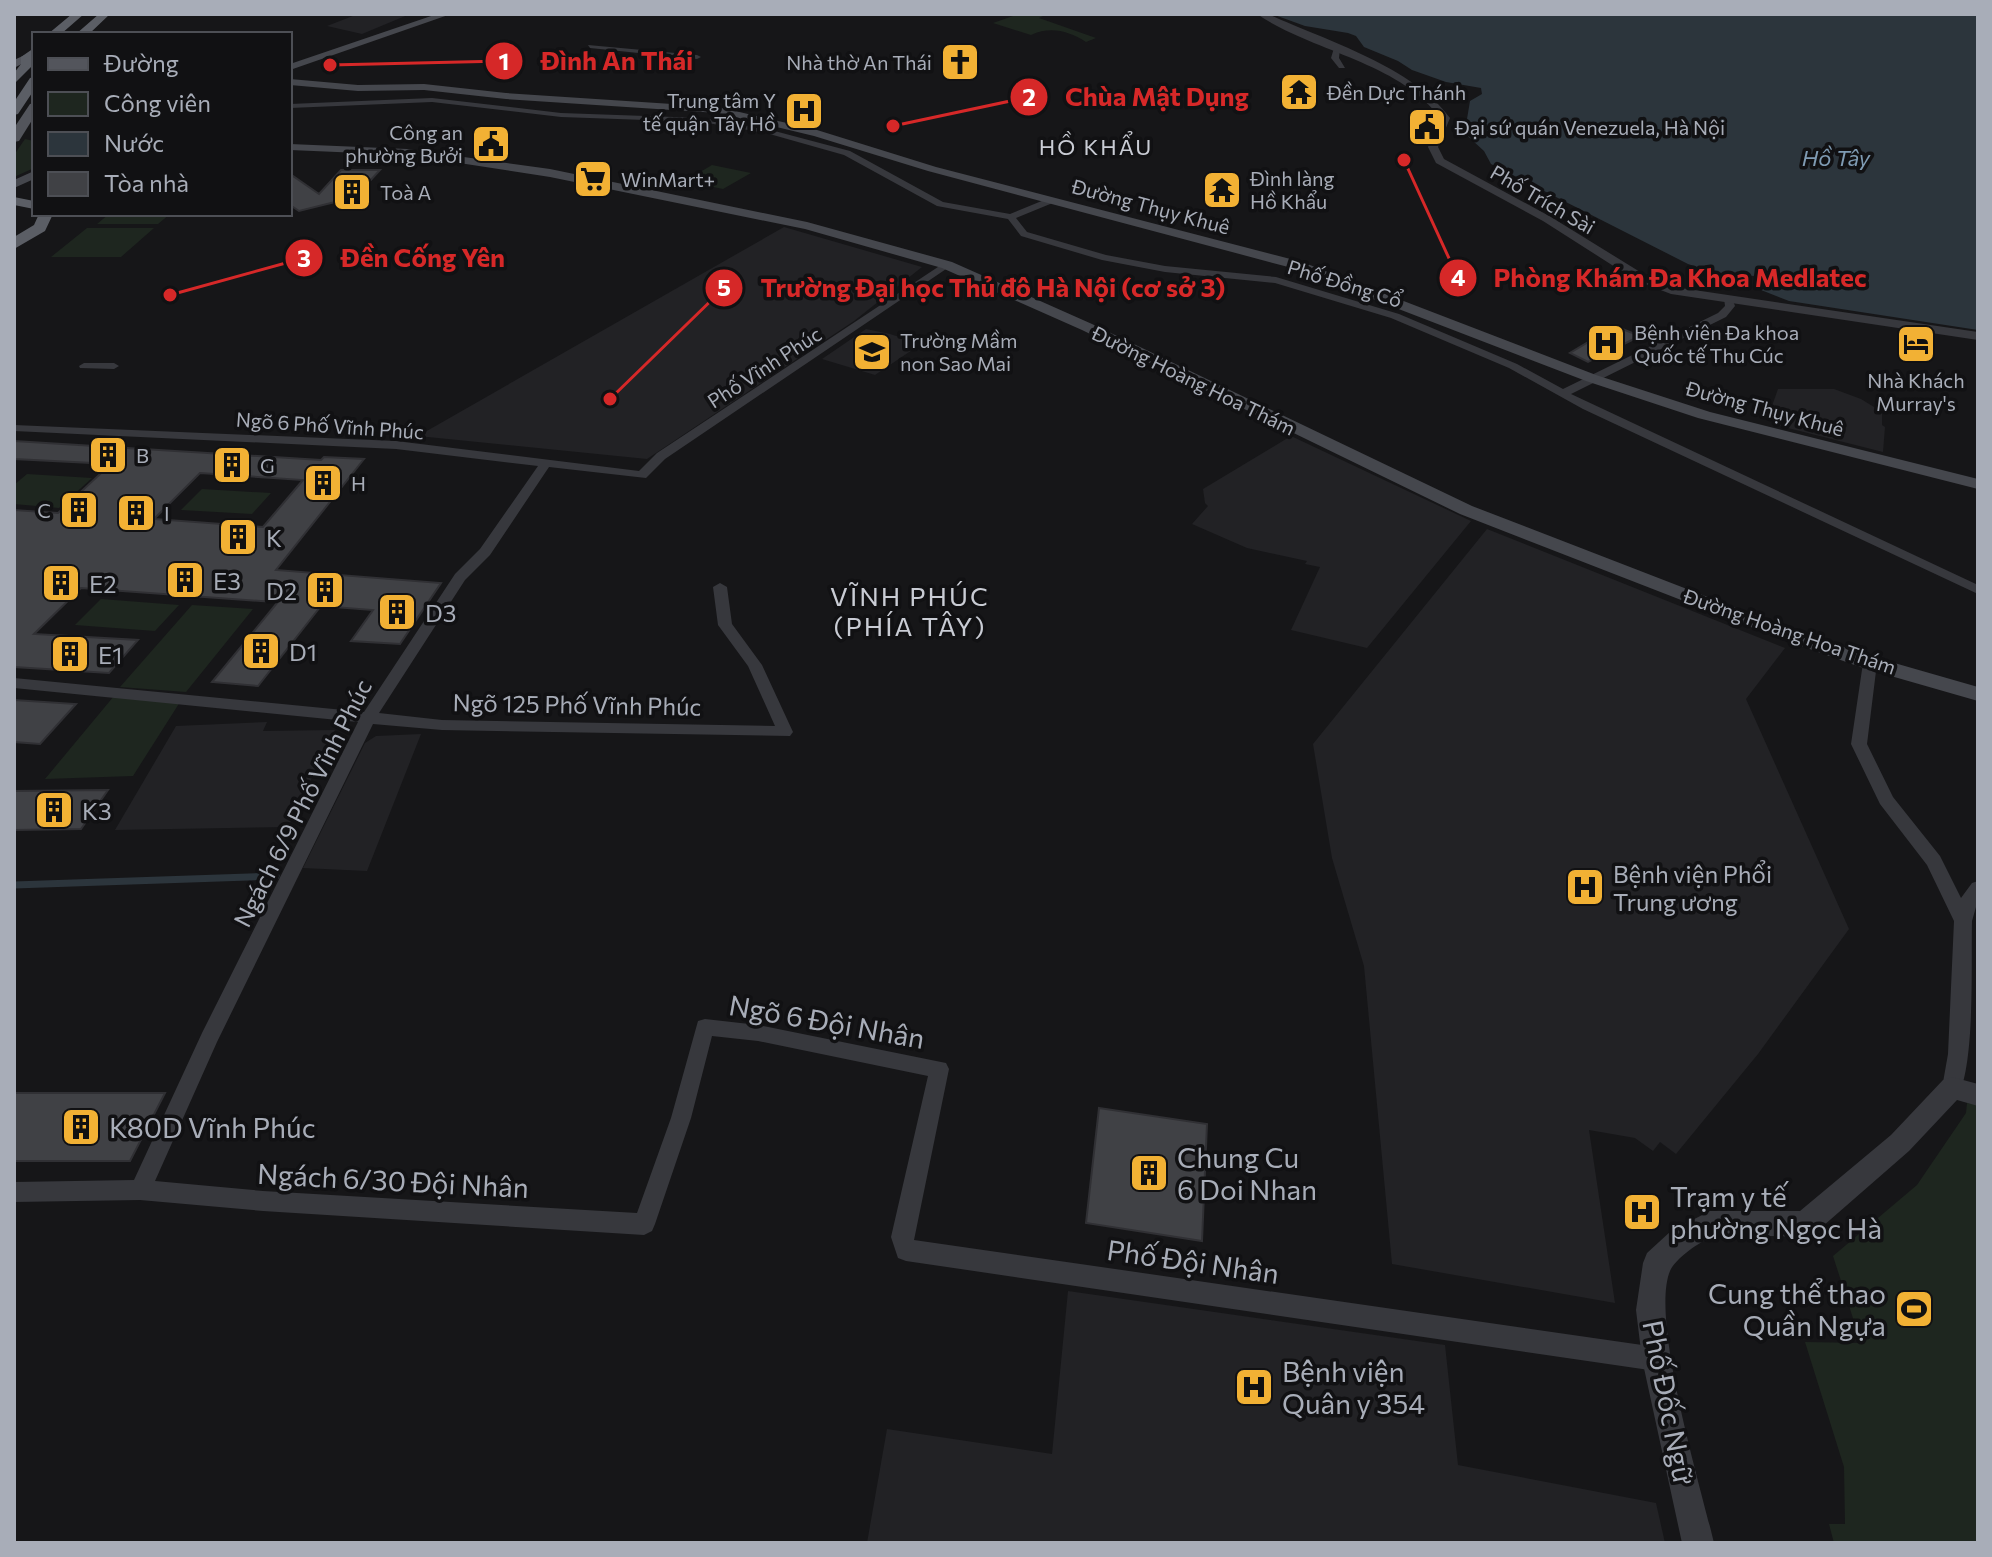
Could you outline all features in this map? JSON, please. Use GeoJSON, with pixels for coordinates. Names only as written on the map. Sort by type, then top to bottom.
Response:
{"type":"FeatureCollection","features":[{"type":"Feature","properties":{"kind":"highway"},"geometry":{"type":"LineString","coordinates":[[56,32],[79,14]]}},
{"type":"Feature","properties":{"kind":"highway"},"geometry":{"type":"LineString","coordinates":[[84,32],[105,14]]}},
{"type":"Feature","properties":{"kind":"highway"},"geometry":{"type":"LineString","coordinates":[[14,80],[27,65],[30,54]]}},
{"type":"Feature","properties":{"kind":"highway"},"geometry":{"type":"LineString","coordinates":[[14,111],[32,84]]}},
{"type":"Feature","properties":{"kind":"highway"},"geometry":{"type":"LineString","coordinates":[[14,244],[40,228],[45,216]]}},
{"type":"Feature","properties":{"kind":"main road"},"geometry":{"type":"LineString","coordinates":[[292,63],[433,14]]}},
{"type":"Feature","properties":{"kind":"main road"},"geometry":{"type":"LineString","coordinates":[[292,63],[446,14]]}},
{"type":"Feature","properties":{"kind":"main road"},"geometry":{"type":"LineString","coordinates":[[14,65],[30,54]]}},
{"type":"Feature","properties":{"kind":"main road","name":"Đường Thụy Khuê"},"geometry":{"type":"LineString","coordinates":[[292,82],[358,88],[424,87],[518,97],[697,107],[738,113],[817,133],[932,169],[1297,265],[1591,378],[1704,415],[1978,484]]}},
{"type":"Feature","properties":{"kind":"main road"},"geometry":{"type":"LineString","coordinates":[[17,134],[32,110]]}},
{"type":"Feature","properties":{"kind":"main road","name":"Đường Hoàng Hoa Thám"},"geometry":{"type":"LineString","coordinates":[[292,147],[407,152],[537,171],[807,226],[947,265],[1087,327],[1454,505],[1786,634],[1870,663],[1978,694]]}},
{"type":"Feature","properties":{"kind":"street","name":"Phố Trích Sài"},"geometry":{"type":"LineString","coordinates":[[1261,14],[1376,65],[1441,110],[1445,118],[1433,151],[1445,165],[1547,219],[1641,278],[1685,293],[1978,336]]}},
{"type":"Feature","properties":{"kind":"street"},"geometry":{"type":"LineString","coordinates":[[596,37],[586,41],[595,43],[586,48],[697,57]]}},
{"type":"Feature","properties":{"kind":"street"},"geometry":{"type":"LineString","coordinates":[[1337,48],[1335,58],[1342,66]]}},
{"type":"Feature","properties":{"kind":"street","name":"Phố Đồng Cổ"},"geometry":{"type":"LineString","coordinates":[[292,106],[432,100],[561,115],[702,120],[847,153],[940,204],[1011,217],[1024,234],[1105,258],[1165,269],[1276,280],[1350,300],[1460,342],[1562,394],[1978,590]]}},
{"type":"Feature","properties":{"kind":"street"},"geometry":{"type":"LineString","coordinates":[[802,141],[817,133]]}},
{"type":"Feature","properties":{"kind":"street"},"geometry":{"type":"LineString","coordinates":[[1011,217],[1052,200]]}},
{"type":"Feature","properties":{"kind":"street","name":"Phố Vĩnh Phúc"},"geometry":{"type":"LineString","coordinates":[[642,475],[661,456],[947,265]]}},
{"type":"Feature","properties":{"kind":"street"},"geometry":{"type":"LineString","coordinates":[[1562,394],[1722,315],[1730,306],[1728,300]]}},
{"type":"Feature","properties":{"kind":"street"},"geometry":{"type":"LineString","coordinates":[[84,366],[114,366]]}},
{"type":"Feature","properties":{"kind":"street","name":"Ngõ 6 Phố Vĩnh Phúc"},"geometry":{"type":"LineString","coordinates":[[14,428],[396,445],[642,475]]}},
{"type":"Feature","properties":{"kind":"street","name":"Ngách 6/9 Phố Vĩnh Phúc"},"geometry":{"type":"LineString","coordinates":[[140,1190],[209,1039],[368,718],[460,577],[485,552],[547,462]]}},
{"type":"Feature","properties":{"kind":"street","name":"Ngõ 125 Phố Vĩnh Phúc"},"geometry":{"type":"LineString","coordinates":[[14,683],[489,727],[785,732],[755,665],[725,625],[720,587]]}},
{"type":"Feature","properties":{"kind":"street","name":"Phố Đốc Ngữ"},"geometry":{"type":"LineString","coordinates":[[1698,1543],[1656,1359],[1650,1310],[1657,1263],[1681,1241],[1710,1224],[1805,1224],[1965,1092],[1958,1054],[1963,921],[1934,861],[1886,800],[1859,744],[1870,663]]}},
{"type":"Feature","properties":{"kind":"street"},"geometry":{"type":"LineString","coordinates":[[1963,921],[1970,897],[1978,888]]}},
{"type":"Feature","properties":{"kind":"street","name":"Ngõ 6 Đội Nhân"},"geometry":{"type":"LineString","coordinates":[[644,1224],[681,1118],[705,1027],[758,1033],[939,1069]]}},
{"type":"Feature","properties":{"kind":"street","name":"Phố Đội Nhân"},"geometry":{"type":"LineString","coordinates":[[939,1069],[902,1237],[906,1250],[1656,1359]]}},
{"type":"Feature","properties":{"kind":"street","name":"Ngách 6/30 Đội Nhân"},"geometry":{"type":"LineString","coordinates":[[14,1192],[140,1190],[263,1201],[644,1224]]}},
{"type":"Feature","properties":{"kind":"shaded area"},"geometry":{"type":"Polygon","coordinates":[[[358,14],[410,14],[362,34],[327,26],[358,14]]]}},
{"type":"Feature","properties":{"kind":"shaded area"},"geometry":{"type":"Polygon","coordinates":[[[784,227],[922,267],[854,321],[647,459],[418,436],[784,227]]]}},
{"type":"Feature","properties":{"kind":"shaded area","name":"Trường Mầm non Sao Mai"},"geometry":{"type":"Polygon","coordinates":[[[866,329],[921,344],[875,375],[822,359],[866,329]]]}},
{"type":"Feature","properties":{"kind":"shaded area"},"geometry":{"type":"Polygon","coordinates":[[[1778,389],[1834,389],[1861,399],[1882,412],[1882,425],[1885,427],[1883,452],[1780,426],[1785,409],[1772,406],[1778,389]]]}},
{"type":"Feature","properties":{"kind":"shaded area"},"geometry":{"type":"Polygon","coordinates":[[[1291,436],[1471,521],[1367,648],[1291,630],[1320,567],[1305,564],[1307,561],[1247,548],[1192,524],[1208,506],[1203,489],[1291,436]]]}},
{"type":"Feature","properties":{"kind":"shaded area","name":"Bệnh viện Phổi Trung ương"},"geometry":{"type":"Polygon","coordinates":[[[1487,529],[1785,648],[1746,699],[1849,929],[1758,1054],[1676,1154],[1660,1142],[1653,1151],[1635,1138],[1589,1130],[1615,1303],[1392,1264],[1364,966],[1332,858],[1313,744],[1487,529]]]}},
{"type":"Feature","properties":{"kind":"shaded area"},"geometry":{"type":"Polygon","coordinates":[[[267,722],[263,731],[335,730],[288,827],[115,830],[176,726],[267,722]]]}},
{"type":"Feature","properties":{"kind":"shaded area"},"geometry":{"type":"Polygon","coordinates":[[[421,734],[367,871],[303,868],[365,743],[376,736],[421,734]]]}},
{"type":"Feature","properties":{"kind":"shaded area","name":"Bệnh viện Quân y 354"},"geometry":{"type":"Polygon","coordinates":[[[1068,1291],[1445,1345],[1458,1465],[1656,1503],[1665,1543],[867,1543],[887,1429],[1052,1454],[1068,1291]]]}},
{"type":"Feature","properties":{"kind":"green space"},"geometry":{"type":"Polygon","coordinates":[[[1019,14],[1047,14],[1039,18],[1096,38],[1086,42],[1052,30],[1031,35],[993,23],[1019,14]]]}},
{"type":"Feature","properties":{"kind":"green space"},"geometry":{"type":"Polygon","coordinates":[[[25,139],[32,141],[32,169],[14,177],[14,155],[25,139]]]}},
{"type":"Feature","properties":{"kind":"green space"},"geometry":{"type":"Polygon","coordinates":[[[712,165],[751,173],[723,189],[685,181],[712,165]]]}},
{"type":"Feature","properties":{"kind":"green space"},"geometry":{"type":"Polygon","coordinates":[[[107,216],[168,216],[158,224],[97,224],[107,216]]]}},
{"type":"Feature","properties":{"kind":"green space"},"geometry":{"type":"Polygon","coordinates":[[[87,228],[154,228],[121,257],[51,257],[87,228]]]}},
{"type":"Feature","properties":{"kind":"green space"},"geometry":{"type":"Polygon","coordinates":[[[27,474],[92,478],[59,508],[14,504],[14,485],[27,474]]]}},
{"type":"Feature","properties":{"kind":"green space"},"geometry":{"type":"Polygon","coordinates":[[[202,489],[271,493],[252,514],[181,510],[202,489]]]}},
{"type":"Feature","properties":{"kind":"green space"},"geometry":{"type":"Polygon","coordinates":[[[101,599],[179,605],[155,631],[75,625],[101,599]]]}},
{"type":"Feature","properties":{"kind":"green space"},"geometry":{"type":"Polygon","coordinates":[[[192,605],[253,609],[186,692],[120,687],[192,605]]]}},
{"type":"Feature","properties":{"kind":"green space"},"geometry":{"type":"Polygon","coordinates":[[[114,696],[180,702],[133,776],[45,779],[114,696]]]}},
{"type":"Feature","properties":{"kind":"green space","name":"Cung thể thao Quần Ngựa"},"geometry":{"type":"Polygon","coordinates":[[[1967,1103],[1978,1105],[1978,1543],[1834,1543],[1829,1524],[1845,1524],[1844,1467],[1805,1342],[1861,1343],[1833,1256],[1917,1185],[1966,1113],[1967,1103]]]}},
{"type":"Feature","properties":{"kind":"water","name":"Hồ Tây"},"geometry":{"type":"Polygon","coordinates":[[[1272,14],[1978,14],[1978,330],[1789,301],[1761,290],[1760,278],[1756,276],[1722,275],[1688,264],[1491,164],[1484,151],[1461,130],[1466,125],[1470,101],[1482,94],[1481,88],[1446,82],[1412,70],[1364,47],[1356,36],[1348,33],[1305,26],[1272,14]]]}},
{"type":"Feature","properties":{"kind":"building","name":"Toà A"},"geometry":{"type":"Polygon","coordinates":[[[341,170],[380,170],[355,197],[299,211],[292,206],[292,175],[319,194],[341,170]]]}},
{"type":"Feature","properties":{"kind":"building","name":"Bệnh viện Đa khoa Quốc tế Thu Cúc"},"geometry":{"type":"Polygon","coordinates":[[[1615,326],[1640,336],[1588,362],[1570,353],[1615,326]]]}},
{"type":"Feature","properties":{"kind":"building"},"geometry":{"type":"Polygon","coordinates":[[[14,441],[321,460],[324,457],[364,459],[276,570],[441,583],[400,644],[351,641],[373,610],[321,606],[258,686],[212,682],[275,602],[81,588],[34,634],[138,640],[109,673],[14,667],[14,510],[58,513],[111,464],[14,459],[14,441]],[[200,473],[154,519],[263,527],[303,480],[200,473]]]}},
{"type":"Feature","properties":{"kind":"building"},"geometry":{"type":"Polygon","coordinates":[[[14,700],[76,704],[40,744],[14,742],[14,700]]]}},
{"type":"Feature","properties":{"kind":"building","name":"K3"},"geometry":{"type":"Polygon","coordinates":[[[108,790],[81,829],[14,830],[14,791],[108,790]]]}},
{"type":"Feature","properties":{"kind":"building","name":"K80D Vĩnh Phúc"},"geometry":{"type":"Polygon","coordinates":[[[14,1093],[165,1093],[130,1161],[14,1161],[14,1093]]]}},
{"type":"Feature","properties":{"kind":"building","name":"Chung Cu 6 Doi Nhan"},"geometry":{"type":"Polygon","coordinates":[[[1099,1108],[1207,1124],[1202,1241],[1086,1223],[1099,1108]]]}},
{"type":"Feature","properties":{"kind":"waterway"},"geometry":{"type":"LineString","coordinates":[[14,885],[276,876]]}},
{"type":"Feature","properties":{"kind":"place","name":"Nhà thờ An Thái"},"geometry":{"type":"Point","coordinates":[960,62]}},
{"type":"Feature","properties":{"kind":"place","name":"Đình An Thái"},"geometry":{"type":"Point","coordinates":[330,65]}},
{"type":"Feature","properties":{"kind":"place","name":"Đền Dực Thánh"},"geometry":{"type":"Point","coordinates":[1299,92]}},
{"type":"Feature","properties":{"kind":"place","name":"Trung tâm Y tế quận Tây Hồ"},"geometry":{"type":"Point","coordinates":[804,111]}},
{"type":"Feature","properties":{"kind":"place","name":"Chùa Mật Dụng"},"geometry":{"type":"Point","coordinates":[893,126]}},
{"type":"Feature","properties":{"kind":"place","name":"Đại sứ quán Venezuela, Hà Nội"},"geometry":{"type":"Point","coordinates":[1427,127]}},
{"type":"Feature","properties":{"kind":"place","name":"Công an phường Bưởi"},"geometry":{"type":"Point","coordinates":[491,144]}},
{"type":"Feature","properties":{"kind":"place","name":"Phòng Khám Đa Khoa Medlatec"},"geometry":{"type":"Point","coordinates":[1404,160]}},
{"type":"Feature","properties":{"kind":"place","name":"WinMart+"},"geometry":{"type":"Point","coordinates":[593,179]}},
{"type":"Feature","properties":{"kind":"place","name":"Đình làng Hồ Khẩu"},"geometry":{"type":"Point","coordinates":[1222,190]}},
{"type":"Feature","properties":{"kind":"place","name":"Toà A"},"geometry":{"type":"Point","coordinates":[352,192]}},
{"type":"Feature","properties":{"kind":"place","name":"Đền Cống Yên"},"geometry":{"type":"Point","coordinates":[170,295]}},
{"type":"Feature","properties":{"kind":"place","name":"Bệnh viện Đa khoa Quốc tế Thu Cúc"},"geometry":{"type":"Point","coordinates":[1606,343]}},
{"type":"Feature","properties":{"kind":"place","name":"Nhà Khách Murray's"},"geometry":{"type":"Point","coordinates":[1916,344]}},
{"type":"Feature","properties":{"kind":"place","name":"Trường Mầm non Sao Mai"},"geometry":{"type":"Point","coordinates":[872,352]}},
{"type":"Feature","properties":{"kind":"place","name":"Trường Đại học Thủ đô Hà Nội (cơ sở 3)"},"geometry":{"type":"Point","coordinates":[610,399]}},
{"type":"Feature","properties":{"kind":"place","name":"B"},"geometry":{"type":"Point","coordinates":[108,455]}},
{"type":"Feature","properties":{"kind":"place","name":"G"},"geometry":{"type":"Point","coordinates":[232,465]}},
{"type":"Feature","properties":{"kind":"place","name":"H"},"geometry":{"type":"Point","coordinates":[323,483]}},
{"type":"Feature","properties":{"kind":"place","name":"C"},"geometry":{"type":"Point","coordinates":[79,510]}},
{"type":"Feature","properties":{"kind":"place","name":"I"},"geometry":{"type":"Point","coordinates":[136,513]}},
{"type":"Feature","properties":{"kind":"place","name":"K"},"geometry":{"type":"Point","coordinates":[238,537]}},
{"type":"Feature","properties":{"kind":"place","name":"E3"},"geometry":{"type":"Point","coordinates":[185,580]}},
{"type":"Feature","properties":{"kind":"place","name":"E2"},"geometry":{"type":"Point","coordinates":[61,583]}},
{"type":"Feature","properties":{"kind":"place","name":"D2"},"geometry":{"type":"Point","coordinates":[325,590]}},
{"type":"Feature","properties":{"kind":"place","name":"D3"},"geometry":{"type":"Point","coordinates":[397,612]}},
{"type":"Feature","properties":{"kind":"place","name":"D1"},"geometry":{"type":"Point","coordinates":[261,651]}},
{"type":"Feature","properties":{"kind":"place","name":"E1"},"geometry":{"type":"Point","coordinates":[70,654]}},
{"type":"Feature","properties":{"kind":"place","name":"K3"},"geometry":{"type":"Point","coordinates":[54,810]}},
{"type":"Feature","properties":{"kind":"place","name":"Bệnh viện Phổi Trung ương"},"geometry":{"type":"Point","coordinates":[1585,887]}},
{"type":"Feature","properties":{"kind":"place","name":"K80D Vĩnh Phúc"},"geometry":{"type":"Point","coordinates":[81,1127]}},
{"type":"Feature","properties":{"kind":"place","name":"Chung Cu 6 Doi Nhan"},"geometry":{"type":"Point","coordinates":[1149,1173]}},
{"type":"Feature","properties":{"kind":"place","name":"Trạm y tế phường Ngọc Hà"},"geometry":{"type":"Point","coordinates":[1642,1212]}},
{"type":"Feature","properties":{"kind":"place","name":"Cung thể thao Quần Ngựa"},"geometry":{"type":"Point","coordinates":[1914,1309]}},
{"type":"Feature","properties":{"kind":"place","name":"Bệnh viện Quân y 354"},"geometry":{"type":"Point","coordinates":[1254,1387]}},
{"type":"Feature","properties":{"kind":"district","name":"HỒ KHẨU"},"geometry":{"type":"Point","coordinates":[1096,146]}},
{"type":"Feature","properties":{"kind":"district","name":"VĨNH PHÚC (PHÍA TÂY)"},"geometry":{"type":"Point","coordinates":[910,610]}}]}
